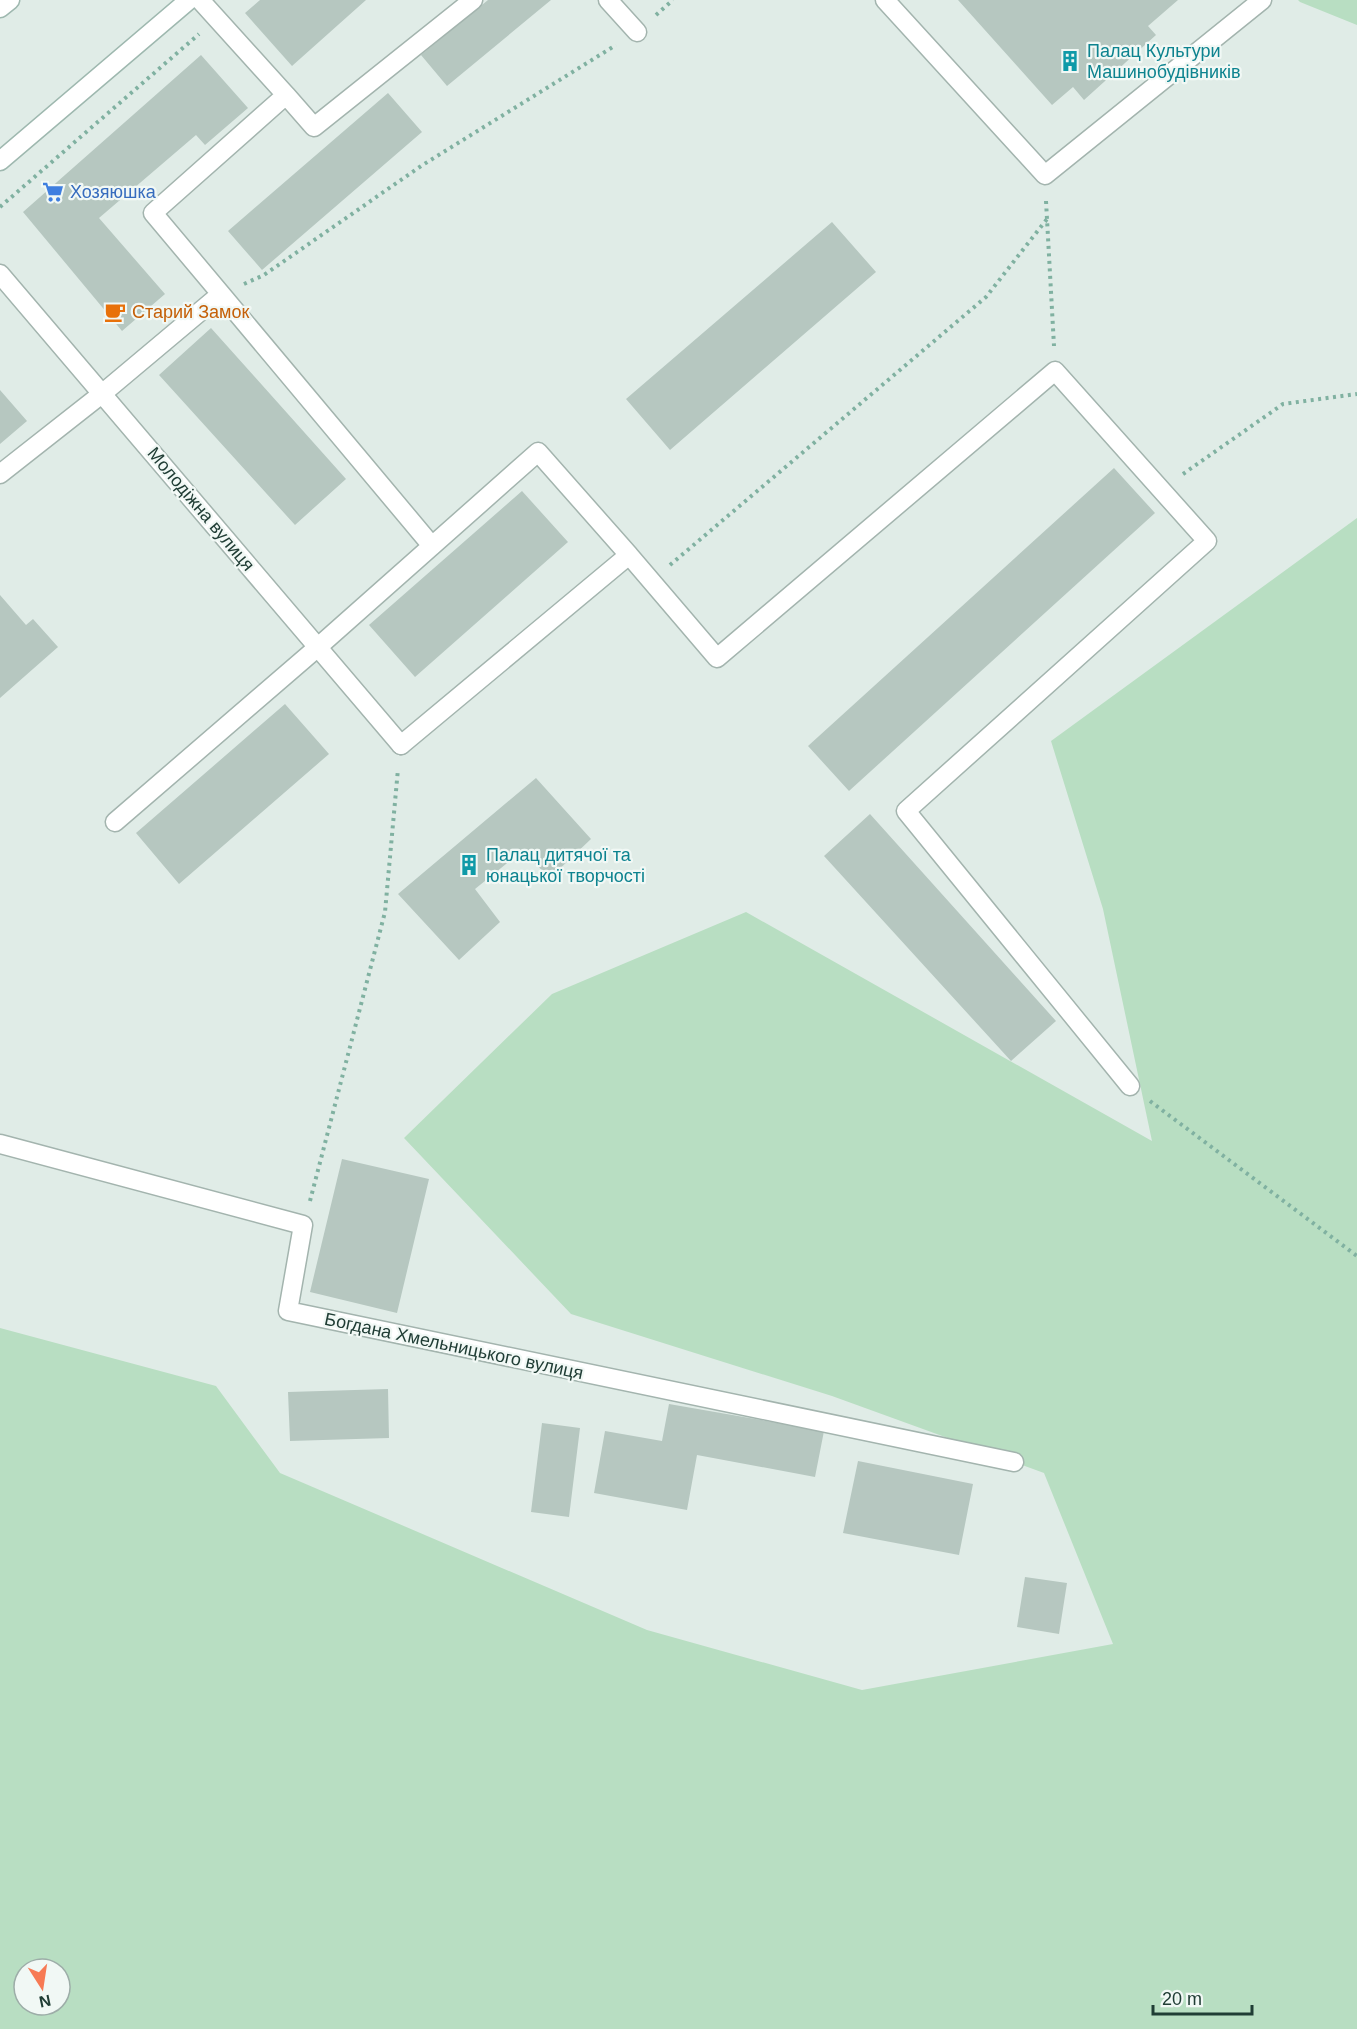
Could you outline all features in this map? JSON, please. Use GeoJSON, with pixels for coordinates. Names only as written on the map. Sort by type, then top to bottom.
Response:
{"type":"FeatureCollection","features":[{"type":"Feature","properties":{"kind":"street"},"geometry":{"type":"LineString","coordinates":[[0,8],[10,0]]}},
{"type":"Feature","properties":{"kind":"street"},"geometry":{"type":"LineString","coordinates":[[0,161],[189,0]]}},
{"type":"Feature","properties":{"kind":"street"},"geometry":{"type":"LineString","coordinates":[[200,0],[314,127],[473,0]]}},
{"type":"Feature","properties":{"kind":"street"},"geometry":{"type":"LineString","coordinates":[[608,0],[637,32]]}},
{"type":"Feature","properties":{"kind":"street"},"geometry":{"type":"LineString","coordinates":[[885,0],[1045,175],[1262,0]]}},
{"type":"Feature","properties":{"kind":"street"},"geometry":{"type":"LineString","coordinates":[[286,95],[153,213],[432,546]]}},
{"type":"Feature","properties":{"kind":"street","name":"Молодіжна вулиця"},"geometry":{"type":"LineString","coordinates":[[0,274],[401,745]]}},
{"type":"Feature","properties":{"kind":"street"},"geometry":{"type":"LineString","coordinates":[[0,474],[103,393],[221,294]]}},
{"type":"Feature","properties":{"kind":"street"},"geometry":{"type":"LineString","coordinates":[[115,822],[318,647],[538,452],[717,658],[1055,371],[1207,541],[906,811],[1130,1086]]}},
{"type":"Feature","properties":{"kind":"street"},"geometry":{"type":"LineString","coordinates":[[401,745],[629,555]]}},
{"type":"Feature","properties":{"kind":"street"},"geometry":{"type":"LineString","coordinates":[[0,1144],[303,1225]]}},
{"type":"Feature","properties":{"kind":"street","name":"Богдана Хмельницького вулиця"},"geometry":{"type":"LineString","coordinates":[[303,1225],[288,1311],[1014,1462]]}},
{"type":"Feature","properties":{"kind":"path"},"geometry":{"type":"LineString","coordinates":[[221,294],[264,275],[421,166],[637,32],[673,0]]}},
{"type":"Feature","properties":{"kind":"path"},"geometry":{"type":"LineString","coordinates":[[0,207],[217,18]]}},
{"type":"Feature","properties":{"kind":"path"},"geometry":{"type":"LineString","coordinates":[[1045,175],[1055,371]]}},
{"type":"Feature","properties":{"kind":"path"},"geometry":{"type":"LineString","coordinates":[[651,581],[986,297],[1047,219]]}},
{"type":"Feature","properties":{"kind":"path"},"geometry":{"type":"LineString","coordinates":[[1161,489],[1283,404],[1357,394]]}},
{"type":"Feature","properties":{"kind":"path"},"geometry":{"type":"LineString","coordinates":[[303,1225],[386,912],[401,745]]}},
{"type":"Feature","properties":{"kind":"path"},"geometry":{"type":"LineString","coordinates":[[1130,1086],[1357,1256]]}},
{"type":"Feature","properties":{"kind":"green space"},"geometry":{"type":"Polygon","coordinates":[[[1298,0],[1357,0],[1357,25],[1300,2],[1298,0]]]}},
{"type":"Feature","properties":{"kind":"green space"},"geometry":{"type":"Polygon","coordinates":[[[1357,518],[1357,2029],[0,2029],[0,1328],[216,1386],[280,1473],[647,1630],[862,1690],[1113,1644],[1044,1473],[832,1396],[571,1314],[404,1138],[552,994],[746,912],[1152,1141],[1103,909],[1051,741],[1357,518]]]}},
{"type":"Feature","properties":{"kind":"building"},"geometry":{"type":"Polygon","coordinates":[[[260,0],[366,0],[292,66],[245,13],[260,0]]]}},
{"type":"Feature","properties":{"kind":"building"},"geometry":{"type":"Polygon","coordinates":[[[488,0],[551,0],[447,86],[421,55],[488,0]]]}},
{"type":"Feature","properties":{"kind":"building","name":"Палац Культури Машинобудівників"},"geometry":{"type":"Polygon","coordinates":[[[958,0],[1178,0],[1148,26],[1156,35],[1084,100],[1073,87],[1052,105],[958,0]]]}},
{"type":"Feature","properties":{"kind":"building"},"geometry":{"type":"Polygon","coordinates":[[[201,55],[248,108],[205,145],[196,135],[99,218],[165,294],[122,331],[23,212],[201,55]]]}},
{"type":"Feature","properties":{"kind":"building"},"geometry":{"type":"Polygon","coordinates":[[[388,93],[422,132],[262,270],[228,231],[388,93]]]}},
{"type":"Feature","properties":{"kind":"building"},"geometry":{"type":"Polygon","coordinates":[[[832,222],[876,272],[670,450],[626,399],[832,222]]]}},
{"type":"Feature","properties":{"kind":"building"},"geometry":{"type":"Polygon","coordinates":[[[211,328],[346,479],[295,525],[159,375],[211,328]]]}},
{"type":"Feature","properties":{"kind":"building"},"geometry":{"type":"Polygon","coordinates":[[[0,390],[27,421],[0,444],[0,390]]]}},
{"type":"Feature","properties":{"kind":"building"},"geometry":{"type":"Polygon","coordinates":[[[1114,468],[1155,513],[849,791],[808,746],[1114,468]]]}},
{"type":"Feature","properties":{"kind":"building"},"geometry":{"type":"Polygon","coordinates":[[[522,491],[568,542],[415,677],[369,625],[522,491]]]}},
{"type":"Feature","properties":{"kind":"building"},"geometry":{"type":"Polygon","coordinates":[[[0,595],[26,625],[33,619],[58,647],[0,698],[0,595]]]}},
{"type":"Feature","properties":{"kind":"building"},"geometry":{"type":"Polygon","coordinates":[[[285,704],[329,754],[179,884],[136,833],[285,704]]]}},
{"type":"Feature","properties":{"kind":"building","name":"Палац дитячої та юнацької творчості"},"geometry":{"type":"Polygon","coordinates":[[[536,778],[591,839],[550,878],[522,851],[475,889],[500,922],[459,960],[398,894],[536,778]]]}},
{"type":"Feature","properties":{"kind":"building"},"geometry":{"type":"Polygon","coordinates":[[[870,814],[1056,1021],[1011,1061],[824,856],[870,814]]]}},
{"type":"Feature","properties":{"kind":"building"},"geometry":{"type":"Polygon","coordinates":[[[342,1159],[429,1179],[397,1313],[310,1292],[342,1159]]]}},
{"type":"Feature","properties":{"kind":"building"},"geometry":{"type":"Polygon","coordinates":[[[388,1389],[389,1438],[290,1441],[288,1392],[388,1389]]]}},
{"type":"Feature","properties":{"kind":"building"},"geometry":{"type":"Polygon","coordinates":[[[669,1404],[824,1431],[815,1477],[697,1455],[687,1510],[594,1493],[605,1431],[662,1441],[669,1404]]]}},
{"type":"Feature","properties":{"kind":"building"},"geometry":{"type":"Polygon","coordinates":[[[542,1423],[580,1428],[569,1517],[531,1512],[542,1423]]]}},
{"type":"Feature","properties":{"kind":"building"},"geometry":{"type":"Polygon","coordinates":[[[858,1461],[973,1484],[959,1555],[843,1533],[858,1461]]]}},
{"type":"Feature","properties":{"kind":"building"},"geometry":{"type":"Polygon","coordinates":[[[1025,1577],[1067,1583],[1059,1634],[1017,1627],[1025,1577]]]}},
{"type":"Feature","properties":{"kind":"place","name":"Палац Культури Машинобудівників"},"geometry":{"type":"Point","coordinates":[1070,61]}},
{"type":"Feature","properties":{"kind":"place","name":"Хозяюшка"},"geometry":{"type":"Point","coordinates":[53,192]}},
{"type":"Feature","properties":{"kind":"place","name":"Старий Замок"},"geometry":{"type":"Point","coordinates":[115,312]}},
{"type":"Feature","properties":{"kind":"place","name":"Палац дитячої та юнацької творчості"},"geometry":{"type":"Point","coordinates":[469,865]}}]}
